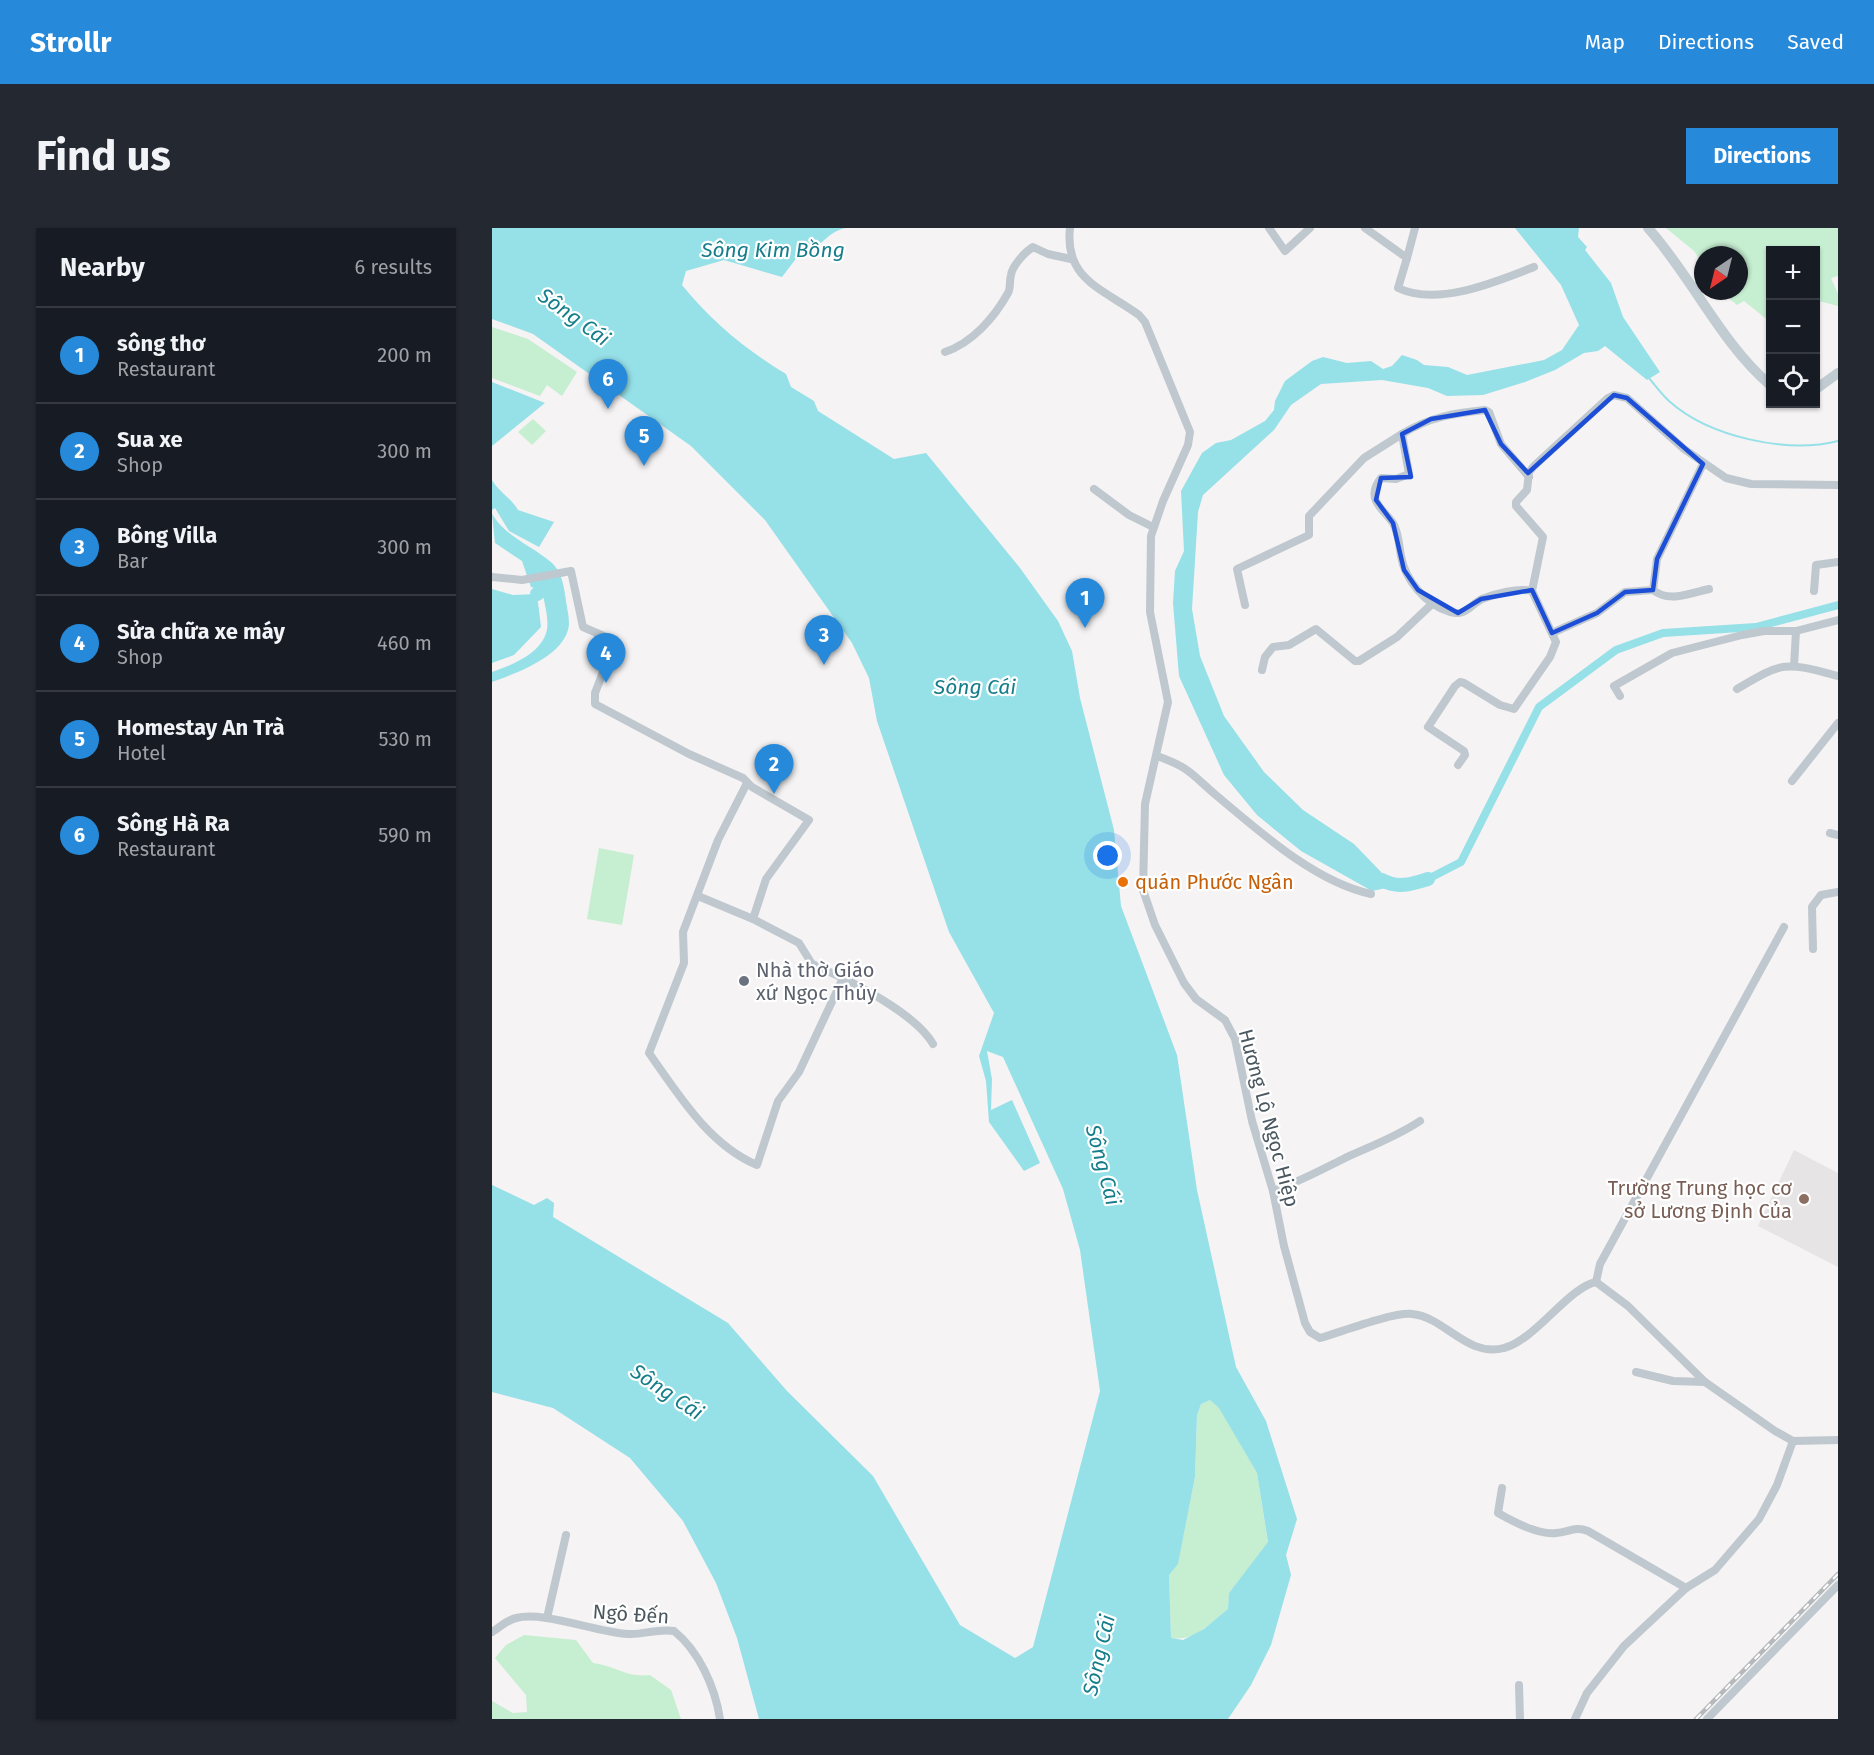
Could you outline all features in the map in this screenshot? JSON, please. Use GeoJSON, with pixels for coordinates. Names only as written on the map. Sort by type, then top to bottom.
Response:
{"type":"FeatureCollection","features":[{"type":"Feature","properties":{"kind":"street"},"geometry":{"type":"LineString","coordinates":[[945,352],[961,347],[981,328],[1009,292],[1011,273],[1033,247],[1048,254],[1071,258],[1070,228]]}},
{"type":"Feature","properties":{"kind":"street"},"geometry":{"type":"LineString","coordinates":[[1269,228],[1285,251],[1310,228]]}},
{"type":"Feature","properties":{"kind":"street"},"geometry":{"type":"LineString","coordinates":[[1365,228],[1407,258]]}},
{"type":"Feature","properties":{"kind":"street"},"geometry":{"type":"LineString","coordinates":[[1415,228],[1398,288],[1430,296],[1461,291],[1534,267]]}},
{"type":"Feature","properties":{"kind":"street"},"geometry":{"type":"LineString","coordinates":[[1648,228],[1676,261],[1743,356],[1766,381]]}},
{"type":"Feature","properties":{"kind":"street","name":"Hương Lộ Ngọc Hiệp"},"geometry":{"type":"LineString","coordinates":[[1071,258],[1076,270],[1139,315],[1145,322],[1190,432],[1188,446],[1154,527],[1149,595],[1168,702],[1144,818],[1145,898],[1184,983],[1196,999],[1224,1020],[1235,1038],[1252,1121],[1274,1191],[1284,1245],[1305,1323],[1310,1332],[1320,1338],[1411,1313],[1467,1343],[1491,1349],[1504,1348],[1517,1343],[1567,1301],[1596,1282]]}},
{"type":"Feature","properties":{"kind":"street"},"geometry":{"type":"LineString","coordinates":[[1820,386],[1838,373]]}},
{"type":"Feature","properties":{"kind":"street"},"geometry":{"type":"LineString","coordinates":[[1458,765],[1465,755],[1464,751],[1428,727],[1430,721],[1460,682],[1500,705],[1514,709],[1554,650],[1556,642],[1532,591],[1543,537],[1516,506],[1516,502],[1527,490],[1529,477],[1539,462],[1614,395],[1627,398],[1703,464],[1726,478],[1751,484],[1838,485]]}},
{"type":"Feature","properties":{"kind":"street"},"geometry":{"type":"LineString","coordinates":[[1245,604],[1237,569],[1309,535],[1309,516],[1364,458],[1431,419],[1485,410],[1489,412],[1502,444],[1529,477]]}},
{"type":"Feature","properties":{"kind":"street"},"geometry":{"type":"LineString","coordinates":[[1402,434],[1409,474],[1404,478],[1381,478],[1378,482],[1376,500],[1383,514],[1393,523],[1409,580],[1433,603],[1449,612],[1458,613],[1465,612],[1481,599],[1516,591],[1532,591]]}},
{"type":"Feature","properties":{"kind":"street"},"geometry":{"type":"LineString","coordinates":[[1653,590],[1657,559],[1703,464]]}},
{"type":"Feature","properties":{"kind":"street"},"geometry":{"type":"LineString","coordinates":[[1094,489],[1129,515],[1154,527]]}},
{"type":"Feature","properties":{"kind":"street"},"geometry":{"type":"LineString","coordinates":[[1814,591],[1816,565],[1838,562]]}},
{"type":"Feature","properties":{"kind":"street"},"geometry":{"type":"LineString","coordinates":[[492,577],[522,579],[571,572],[574,576],[583,627],[613,640],[614,644],[595,693],[595,704],[688,754],[742,778],[808,820],[766,879],[753,920]]}},
{"type":"Feature","properties":{"kind":"street"},"geometry":{"type":"LineString","coordinates":[[1552,633],[1597,613],[1625,592],[1653,590],[1664,597],[1680,596],[1709,588]]}},
{"type":"Feature","properties":{"kind":"street"},"geometry":{"type":"LineString","coordinates":[[1262,670],[1263,660],[1273,648],[1289,645],[1316,629],[1355,661],[1359,661],[1397,637],[1433,603]]}},
{"type":"Feature","properties":{"kind":"street"},"geometry":{"type":"LineString","coordinates":[[1620,696],[1614,686],[1667,655],[1742,635],[1764,631],[1796,631],[1838,620]]}},
{"type":"Feature","properties":{"kind":"street"},"geometry":{"type":"LineString","coordinates":[[1794,666],[1796,631]]}},
{"type":"Feature","properties":{"kind":"street"},"geometry":{"type":"LineString","coordinates":[[1737,689],[1770,670],[1794,666],[1838,676]]}},
{"type":"Feature","properties":{"kind":"street"},"geometry":{"type":"LineString","coordinates":[[1792,781],[1838,723]]}},
{"type":"Feature","properties":{"kind":"street"},"geometry":{"type":"LineString","coordinates":[[1157,756],[1191,771],[1215,794],[1314,870],[1342,886],[1371,894]]}},
{"type":"Feature","properties":{"kind":"street"},"geometry":{"type":"LineString","coordinates":[[747,783],[718,840],[683,932],[684,963],[649,1053],[685,1103],[725,1148],[744,1160],[757,1165],[778,1101],[799,1072],[843,978]]}},
{"type":"Feature","properties":{"kind":"street"},"geometry":{"type":"LineString","coordinates":[[1813,949],[1812,907],[1821,895],[1838,892]]}},
{"type":"Feature","properties":{"kind":"street"},"geometry":{"type":"LineString","coordinates":[[698,896],[799,943],[812,964],[869,990],[908,1020],[933,1044]]}},
{"type":"Feature","properties":{"kind":"street"},"geometry":{"type":"LineString","coordinates":[[1784,927],[1600,1264],[1596,1282],[1628,1306],[1705,1382],[1793,1441],[1838,1440]]}},
{"type":"Feature","properties":{"kind":"street"},"geometry":{"type":"LineString","coordinates":[[1274,1191],[1386,1142],[1420,1121]]}},
{"type":"Feature","properties":{"kind":"street"},"geometry":{"type":"LineString","coordinates":[[1636,1371],[1673,1381],[1705,1382]]}},
{"type":"Feature","properties":{"kind":"street"},"geometry":{"type":"LineString","coordinates":[[1575,1719],[1587,1693],[1624,1646],[1686,1588],[1715,1570],[1759,1519],[1777,1485],[1793,1441]]}},
{"type":"Feature","properties":{"kind":"street"},"geometry":{"type":"LineString","coordinates":[[1502,1488],[1498,1513],[1540,1531],[1559,1533],[1578,1527],[1670,1576],[1686,1588]]}},
{"type":"Feature","properties":{"kind":"street"},"geometry":{"type":"LineString","coordinates":[[547,1618],[566,1535]]}},
{"type":"Feature","properties":{"kind":"street"},"geometry":{"type":"LineString","coordinates":[[1707,1719],[1838,1585]]}},
{"type":"Feature","properties":{"kind":"street","name":"Ngô Đến"},"geometry":{"type":"LineString","coordinates":[[492,1632],[513,1619],[547,1618],[607,1632],[628,1634],[659,1629],[674,1631],[692,1649],[703,1668],[720,1719]]}},
{"type":"Feature","properties":{"kind":"street"},"geometry":{"type":"LineString","coordinates":[[1520,1685],[1520,1719]]}},
{"type":"Feature","properties":{"kind":"highlighted area"},"geometry":{"type":"Polygon","coordinates":[[[1614,395],[1627,398],[1703,464],[1657,559],[1653,590],[1625,592],[1597,613],[1552,633],[1532,590],[1481,599],[1458,613],[1418,590],[1404,570],[1393,523],[1376,500],[1381,478],[1411,477],[1402,434],[1431,419],[1485,410],[1501,444],[1528,473],[1614,395]]]}},
{"type":"Feature","properties":{"kind":"shaded area","name":"Trường Trung học cơ sở Lương Định Của"},"geometry":{"type":"Polygon","coordinates":[[[1794,1150],[1838,1173],[1838,1267],[1758,1226],[1794,1150]]]}},
{"type":"Feature","properties":{"kind":"green space"},"geometry":{"type":"Polygon","coordinates":[[[1666,228],[1838,228],[1838,276],[1831,278],[1838,294],[1838,306],[1820,301],[1820,246],[1766,246],[1766,319],[1744,301],[1737,305],[1731,300],[1748,300],[1748,246],[1694,246],[1694,251],[1666,228]]]}},
{"type":"Feature","properties":{"kind":"green space"},"geometry":{"type":"Polygon","coordinates":[[[492,327],[528,339],[577,372],[562,396],[547,385],[540,396],[492,378],[492,327]]]}},
{"type":"Feature","properties":{"kind":"green space"},"geometry":{"type":"Polygon","coordinates":[[[533,419],[546,431],[532,445],[518,432],[533,419]]]}},
{"type":"Feature","properties":{"kind":"green space"},"geometry":{"type":"Polygon","coordinates":[[[599,848],[634,855],[622,925],[587,919],[599,848]]]}},
{"type":"Feature","properties":{"kind":"green space"},"geometry":{"type":"Polygon","coordinates":[[[1210,1400],[1219,1407],[1257,1473],[1268,1543],[1229,1593],[1228,1609],[1195,1634],[1171,1638],[1169,1575],[1178,1563],[1195,1477],[1197,1415],[1201,1404],[1210,1400]]]}},
{"type":"Feature","properties":{"kind":"green space"},"geometry":{"type":"Polygon","coordinates":[[[524,1635],[576,1640],[593,1663],[635,1675],[650,1675],[671,1690],[681,1719],[492,1719],[492,1701],[513,1713],[527,1712],[526,1695],[495,1658],[506,1645],[524,1635]]]}},
{"type":"Feature","properties":{"kind":"water","name":"Sông Cái"},"geometry":{"type":"Polygon","coordinates":[[[492,228],[847,228],[833,233],[811,251],[798,256],[782,277],[724,260],[686,271],[682,285],[730,334],[786,374],[791,387],[814,401],[818,411],[894,459],[926,453],[1020,568],[1058,621],[1072,651],[1080,698],[1114,830],[1121,906],[1177,1055],[1197,1190],[1236,1367],[1266,1421],[1297,1519],[1286,1555],[1291,1575],[1271,1645],[1251,1685],[1228,1719],[759,1719],[737,1638],[716,1583],[683,1521],[630,1458],[553,1408],[492,1392],[492,1185],[534,1205],[547,1198],[554,1203],[553,1217],[728,1323],[787,1391],[873,1476],[960,1625],[1015,1658],[1033,1647],[1100,1391],[1080,1250],[1063,1189],[1003,1057],[987,1051],[992,1079],[991,1110],[1012,1100],[1040,1163],[1024,1171],[989,1122],[986,1081],[979,1056],[994,1013],[949,932],[877,721],[869,678],[852,643],[765,520],[691,446],[533,334],[492,319],[492,228]],[[1210,1400],[1201,1404],[1197,1415],[1195,1477],[1178,1564],[1169,1575],[1171,1638],[1183,1640],[1204,1629],[1228,1609],[1229,1593],[1268,1542],[1257,1473],[1219,1408],[1210,1400]]]}},
{"type":"Feature","properties":{"kind":"water"},"geometry":{"type":"Polygon","coordinates":[[[1515,228],[1579,228],[1578,237],[1587,247],[1585,250],[1611,283],[1623,317],[1660,372],[1647,380],[1605,346],[1598,351],[1584,353],[1555,370],[1483,395],[1447,396],[1428,388],[1382,380],[1321,384],[1291,405],[1274,430],[1203,495],[1198,512],[1192,609],[1200,656],[1224,716],[1264,772],[1303,810],[1354,844],[1382,873],[1397,879],[1428,879],[1372,891],[1301,851],[1257,815],[1224,775],[1179,676],[1173,603],[1175,571],[1184,551],[1181,491],[1202,453],[1216,443],[1231,440],[1265,421],[1274,410],[1275,401],[1285,381],[1312,361],[1323,357],[1347,363],[1371,361],[1383,369],[1392,366],[1402,355],[1424,365],[1448,367],[1467,375],[1544,360],[1562,350],[1579,325],[1561,285],[1515,228]]]}},
{"type":"Feature","properties":{"kind":"water"},"geometry":{"type":"Polygon","coordinates":[[[492,382],[545,403],[492,446],[492,382]]]}},
{"type":"Feature","properties":{"kind":"water"},"geometry":{"type":"Polygon","coordinates":[[[492,480],[518,510],[554,522],[539,547],[509,531],[495,508],[492,510],[492,480]]]}},
{"type":"Feature","properties":{"kind":"water"},"geometry":{"type":"Polygon","coordinates":[[[492,514],[512,535],[555,567],[563,585],[569,624],[560,645],[550,654],[527,668],[492,682],[492,672],[526,657],[540,645],[547,629],[547,615],[542,590],[531,587],[522,561],[495,543],[492,514]]]}},
{"type":"Feature","properties":{"kind":"water"},"geometry":{"type":"Polygon","coordinates":[[[492,589],[513,595],[537,594],[541,627],[514,655],[492,663],[492,589]]]}},
{"type":"Feature","properties":{"kind":"waterway"},"geometry":{"type":"LineString","coordinates":[[1648,377],[1666,398],[1686,414],[1727,433],[1773,444],[1818,444],[1838,441]]}},
{"type":"Feature","properties":{"kind":"waterway"},"geometry":{"type":"LineString","coordinates":[[537,594],[542,590],[554,590]]}},
{"type":"Feature","properties":{"kind":"waterway"},"geometry":{"type":"LineString","coordinates":[[1428,879],[1461,862],[1539,707],[1616,650],[1663,633],[1756,627],[1838,605]]}},
{"type":"Feature","properties":{"kind":"waterway"},"geometry":{"type":"LineString","coordinates":[[1382,880],[1399,885],[1428,879]]}},
{"type":"Feature","properties":{"kind":"railway"},"geometry":{"type":"LineString","coordinates":[[1696,1719],[1838,1574]]}},
{"type":"Feature","properties":{"kind":"place","name":"Sông Hà Ra"},"geometry":{"type":"Point","coordinates":[608,409]}},
{"type":"Feature","properties":{"kind":"place","name":"Homestay An Trà"},"geometry":{"type":"Point","coordinates":[644,466]}},
{"type":"Feature","properties":{"kind":"place","name":"sông thơ"},"geometry":{"type":"Point","coordinates":[1085,628]}},
{"type":"Feature","properties":{"kind":"place","name":"Bông Villa"},"geometry":{"type":"Point","coordinates":[824,665]}},
{"type":"Feature","properties":{"kind":"place","name":"Sửa chữa xe máy"},"geometry":{"type":"Point","coordinates":[606,683]}},
{"type":"Feature","properties":{"kind":"place","name":"Sua xe"},"geometry":{"type":"Point","coordinates":[774,794]}},
{"type":"Feature","properties":{"kind":"place","name":"quán Phước Ngân"},"geometry":{"type":"Point","coordinates":[1123,882]}},
{"type":"Feature","properties":{"kind":"place","name":"Nhà thờ Giáo xứ Ngọc Thủy"},"geometry":{"type":"Point","coordinates":[744,981]}},
{"type":"Feature","properties":{"kind":"place","name":"Trường Trung học cơ sở Lương Định Của"},"geometry":{"type":"Point","coordinates":[1804,1199]}},
{"type":"Feature","properties":{"kind":"water label","name":"Sông Kim Bồng"},"geometry":{"type":"Point","coordinates":[773,250]}}]}
